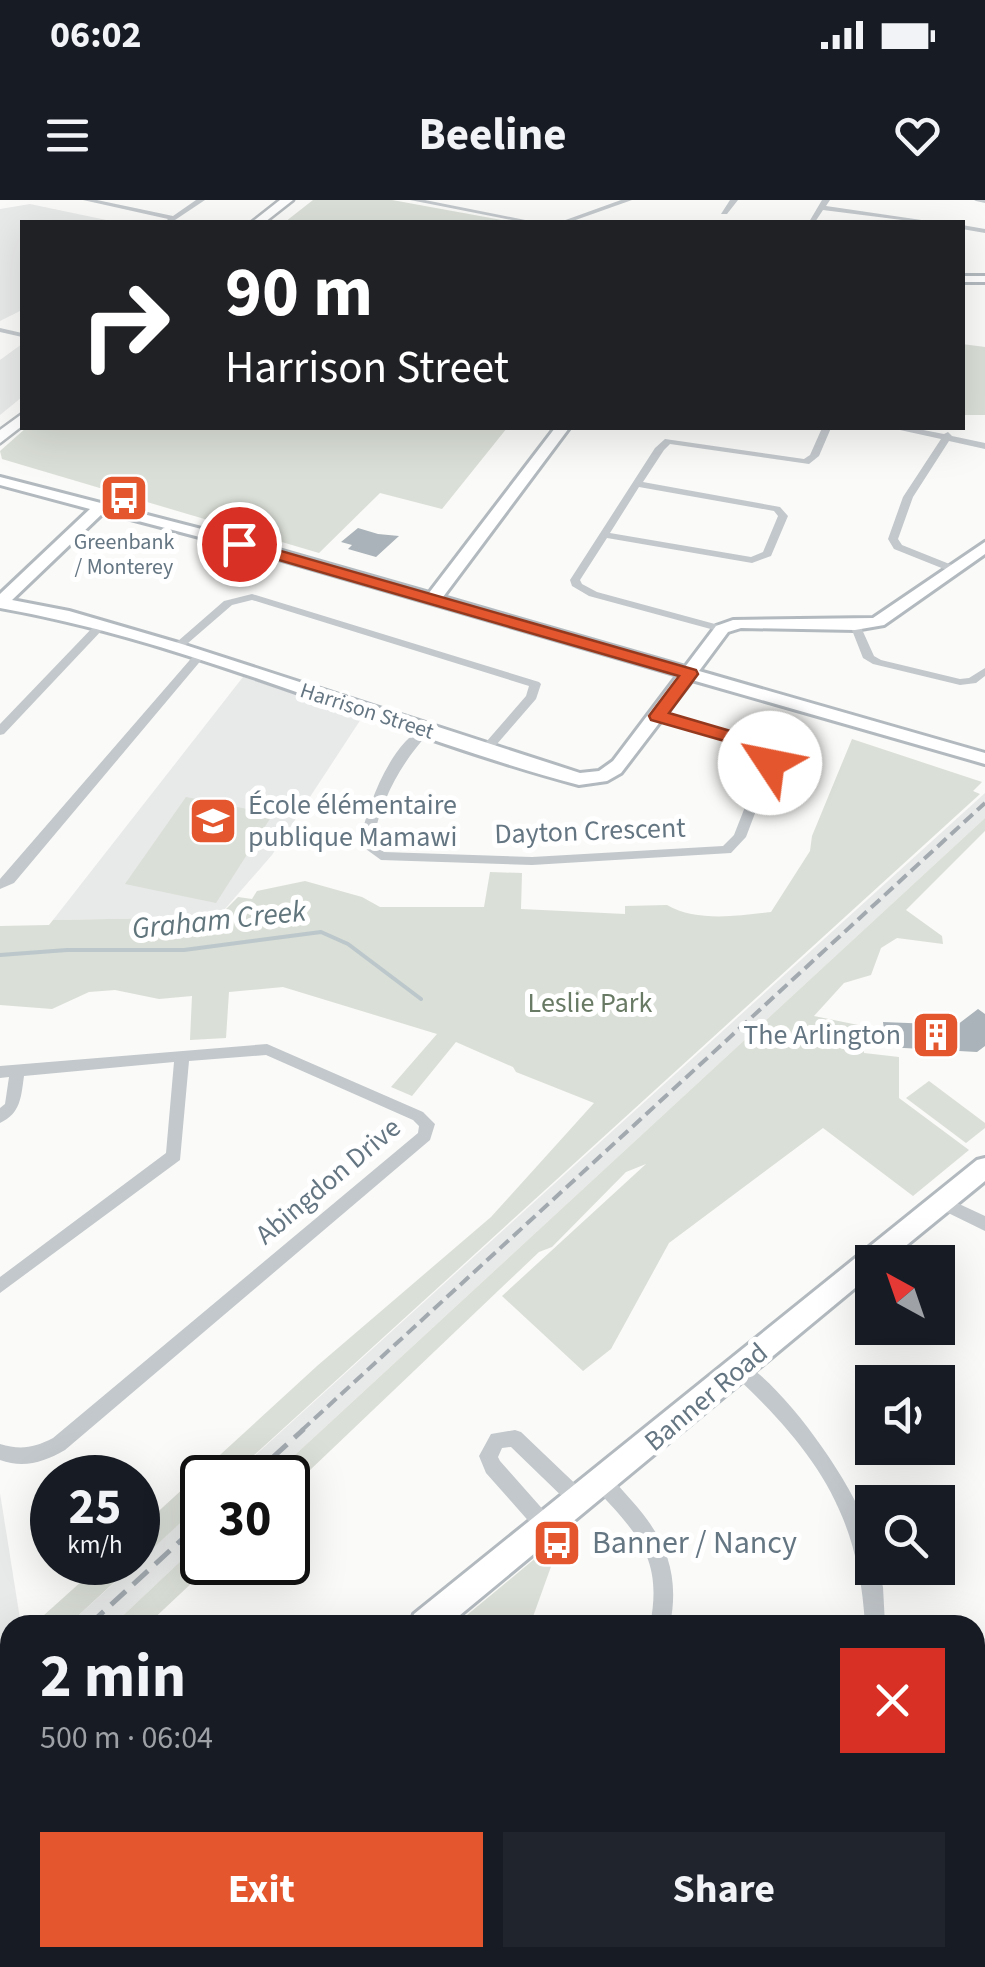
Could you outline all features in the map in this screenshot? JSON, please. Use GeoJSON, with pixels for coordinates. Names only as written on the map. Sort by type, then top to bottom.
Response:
{"type":"FeatureCollection","features":[{"type":"Feature","properties":{"kind":"main road"},"geometry":{"type":"LineString","coordinates":[[261,220],[287,200]]}},
{"type":"Feature","properties":{"kind":"main road"},"geometry":{"type":"LineString","coordinates":[[273,220],[299,200]]}},
{"type":"Feature","properties":{"kind":"main road"},"geometry":{"type":"LineString","coordinates":[[0,423],[20,408]]}},
{"type":"Feature","properties":{"kind":"main road"},"geometry":{"type":"LineString","coordinates":[[0,438],[20,422]]}},
{"type":"Feature","properties":{"kind":"street"},"geometry":{"type":"LineString","coordinates":[[87,200],[117,203],[171,220],[201,200]]}},
{"type":"Feature","properties":{"kind":"street"},"geometry":{"type":"LineString","coordinates":[[414,200],[520,220]]}},
{"type":"Feature","properties":{"kind":"street"},"geometry":{"type":"LineString","coordinates":[[570,220],[628,200]]}},
{"type":"Feature","properties":{"kind":"street"},"geometry":{"type":"LineString","coordinates":[[724,212],[734,200]]}},
{"type":"Feature","properties":{"kind":"street"},"geometry":{"type":"LineString","coordinates":[[824,204],[917,220]]}},
{"type":"Feature","properties":{"kind":"street"},"geometry":{"type":"LineString","coordinates":[[0,330],[20,332]]}},
{"type":"Feature","properties":{"kind":"street"},"geometry":{"type":"LineString","coordinates":[[433,599],[560,430]]}},
{"type":"Feature","properties":{"kind":"street"},"geometry":{"type":"LineString","coordinates":[[825,430],[814,456],[806,462],[668,441],[574,580],[577,586],[593,594],[722,629],[739,623],[854,625],[887,619],[985,547]]}},
{"type":"Feature","properties":{"kind":"street"},"geometry":{"type":"LineString","coordinates":[[916,430],[985,446]]}},
{"type":"Feature","properties":{"kind":"street"},"geometry":{"type":"LineString","coordinates":[[948,435],[908,497],[893,538],[898,547],[953,569]]}},
{"type":"Feature","properties":{"kind":"street"},"geometry":{"type":"LineString","coordinates":[[0,470],[239,544]]}},
{"type":"Feature","properties":{"kind":"street"},"geometry":{"type":"LineString","coordinates":[[0,481],[239,544],[985,759]]}},
{"type":"Feature","properties":{"kind":"street"},"geometry":{"type":"LineString","coordinates":[[604,535],[752,560],[766,554],[784,516],[776,509],[637,484]]}},
{"type":"Feature","properties":{"kind":"street"},"geometry":{"type":"LineString","coordinates":[[0,603],[100,508]]}},
{"type":"Feature","properties":{"kind":"street"},"geometry":{"type":"LineString","coordinates":[[176,648],[228,603],[252,598],[535,684],[532,696],[486,748]]}},
{"type":"Feature","properties":{"kind":"street","name":"Harrison Street"},"geometry":{"type":"LineString","coordinates":[[0,603],[176,648],[579,779],[604,777],[619,765],[722,629]]}},
{"type":"Feature","properties":{"kind":"street"},"geometry":{"type":"LineString","coordinates":[[854,625],[869,658],[877,662],[960,682],[972,680],[985,671]]}},
{"type":"Feature","properties":{"kind":"street"},"geometry":{"type":"LineString","coordinates":[[0,731],[100,626]]}},
{"type":"Feature","properties":{"kind":"street"},"geometry":{"type":"LineString","coordinates":[[0,885],[10,880],[199,656]]}},
{"type":"Feature","properties":{"kind":"street","name":"Dayton Crescent"},"geometry":{"type":"LineString","coordinates":[[424,730],[374,804],[366,844],[381,856],[532,861],[726,850],[740,837],[770,755],[755,744],[658,716]]}},
{"type":"Feature","properties":{"kind":"street","name":"Abingdon Drive"},"geometry":{"type":"LineString","coordinates":[[0,1452],[21,1458],[59,1444],[425,1136],[427,1124],[418,1116],[267,1049],[9,1072]]}},
{"type":"Feature","properties":{"kind":"street"},"geometry":{"type":"LineString","coordinates":[[0,1286],[174,1156],[182,1056]]}},
{"type":"Feature","properties":{"kind":"street"},"geometry":{"type":"LineString","coordinates":[[0,1118],[12,1106],[9,1072]]}},
{"type":"Feature","properties":{"kind":"street","name":"Banner Road"},"geometry":{"type":"LineString","coordinates":[[438,1615],[985,1167]]}},
{"type":"Feature","properties":{"kind":"street"},"geometry":{"type":"LineString","coordinates":[[942,1202],[985,1224]]}},
{"type":"Feature","properties":{"kind":"street"},"geometry":{"type":"LineString","coordinates":[[738,1368],[778,1403],[826,1464],[862,1535],[872,1575],[874,1615]]}},
{"type":"Feature","properties":{"kind":"street"},"geometry":{"type":"LineString","coordinates":[[547,1528],[493,1467],[488,1456],[497,1440],[516,1438],[580,1501]]}},
{"type":"Feature","properties":{"kind":"street"},"geometry":{"type":"LineString","coordinates":[[603,1483],[643,1526],[659,1553],[663,1615]]}},
{"type":"Feature","properties":{"kind":"shaded area"},"geometry":{"type":"Polygon","coordinates":[[[30,204],[106,220],[20,220],[20,311],[0,321],[0,209],[30,204]]]}},
{"type":"Feature","properties":{"kind":"shaded area"},"geometry":{"type":"Polygon","coordinates":[[[20,345],[20,399],[0,415],[0,360],[20,345]]]}},
{"type":"Feature","properties":{"kind":"shaded area","name":"École élémentaire publique Mamawi"},"geometry":{"type":"Polygon","coordinates":[[[243,677],[340,708],[361,719],[272,855],[218,917],[53,920],[243,677]]]}},
{"type":"Feature","properties":{"kind":"shaded area"},"geometry":{"type":"Polygon","coordinates":[[[985,793],[985,818],[295,1455],[255,1455],[985,793]]]}},
{"type":"Feature","properties":{"kind":"shaded area"},"geometry":{"type":"Polygon","coordinates":[[[0,1493],[19,1615],[0,1615],[0,1493]]]}},
{"type":"Feature","properties":{"kind":"shaded area"},"geometry":{"type":"Polygon","coordinates":[[[180,1523],[180,1562],[160,1581],[160,1541],[180,1523]]]}},
{"type":"Feature","properties":{"kind":"shaded area"},"geometry":{"type":"Polygon","coordinates":[[[112,1585],[155,1585],[124,1615],[79,1615],[112,1585]]]}},
{"type":"Feature","properties":{"kind":"green space"},"geometry":{"type":"Polygon","coordinates":[[[313,200],[392,200],[502,220],[288,220],[313,200]]]}},
{"type":"Feature","properties":{"kind":"green space"},"geometry":{"type":"Polygon","coordinates":[[[965,344],[985,347],[985,415],[965,415],[965,344]]]}},
{"type":"Feature","properties":{"kind":"green space"},"geometry":{"type":"Polygon","coordinates":[[[24,430],[505,430],[442,509],[380,493],[319,553],[2,459],[0,451],[24,430]]]}},
{"type":"Feature","properties":{"kind":"green space","name":"Leslie Park"},"geometry":{"type":"Polygon","coordinates":[[[852,739],[982,782],[973,791],[980,794],[254,1455],[220,1455],[491,1217],[594,1103],[516,1072],[513,1067],[456,1042],[412,1096],[391,1087],[437,1034],[283,987],[229,992],[226,1038],[190,1040],[192,996],[159,999],[115,990],[89,992],[52,1009],[0,1005],[0,926],[49,925],[53,920],[218,917],[238,897],[252,899],[257,891],[305,881],[362,897],[380,907],[484,907],[490,872],[522,873],[521,909],[625,914],[625,906],[667,905],[704,916],[771,912],[810,851],[812,836],[852,739]]]}},
{"type":"Feature","properties":{"kind":"green space"},"geometry":{"type":"Polygon","coordinates":[[[186,797],[273,814],[216,903],[125,884],[186,797]]]}},
{"type":"Feature","properties":{"kind":"green space"},"geometry":{"type":"Polygon","coordinates":[[[985,818],[985,831],[906,910],[942,936],[943,944],[897,938],[881,948],[871,975],[844,983],[814,1016],[863,1026],[864,1053],[899,1057],[899,1098],[969,1150],[913,1196],[823,1128],[669,1243],[611,1349],[583,1371],[502,1296],[646,1164],[626,1172],[552,1247],[539,1252],[310,1470],[310,1455],[295,1455],[985,818]]]}},
{"type":"Feature","properties":{"kind":"green space"},"geometry":{"type":"Polygon","coordinates":[[[929,1081],[985,1123],[985,1128],[966,1143],[906,1098],[929,1081]]]}},
{"type":"Feature","properties":{"kind":"green space","name":"Leslie Park"},"geometry":{"type":"Polygon","coordinates":[[[180,1492],[180,1523],[160,1542],[160,1510],[180,1492]]]}},
{"type":"Feature","properties":{"kind":"green space"},"geometry":{"type":"Polygon","coordinates":[[[562,1536],[534,1615],[467,1615],[562,1536]]]}},
{"type":"Feature","properties":{"kind":"green space"},"geometry":{"type":"Polygon","coordinates":[[[180,1562],[180,1585],[190,1585],[158,1615],[124,1615],[160,1585],[180,1562]]]}},
{"type":"Feature","properties":{"kind":"green space"},"geometry":{"type":"Polygon","coordinates":[[[78,1585],[111,1585],[79,1615],[44,1615],[78,1585]]]}},
{"type":"Feature","properties":{"kind":"building"},"geometry":{"type":"Polygon","coordinates":[[[358,528],[399,536],[376,557],[348,549],[352,545],[341,542],[358,528]]]}},
{"type":"Feature","properties":{"kind":"building","name":"The Arlington"},"geometry":{"type":"Polygon","coordinates":[[[978,1009],[985,1014],[985,1046],[977,1052],[886,1047],[883,1022],[957,1025],[978,1009]]]}},
{"type":"Feature","properties":{"kind":"waterway","name":"Graham Creek"},"geometry":{"type":"LineString","coordinates":[[0,955],[67,950],[184,950],[321,932],[348,944],[421,999]]}},
{"type":"Feature","properties":{"kind":"railway"},"geometry":{"type":"LineString","coordinates":[[301,1431],[985,803]]}},
{"type":"Feature","properties":{"kind":"railway"},"geometry":{"type":"LineString","coordinates":[[275,1455],[304,1429]]}},
{"type":"Feature","properties":{"kind":"railway"},"geometry":{"type":"LineString","coordinates":[[100,1615],[180,1541]]}},
{"type":"Feature","properties":{"kind":"place","name":"Greenbank / Monterey"},"geometry":{"type":"Point","coordinates":[124,498]}},
{"type":"Feature","properties":{"kind":"place","name":"École élémentaire publique Mamawi"},"geometry":{"type":"Point","coordinates":[213,821]}},
{"type":"Feature","properties":{"kind":"place","name":"The Arlington"},"geometry":{"type":"Point","coordinates":[936,1035]}},
{"type":"Feature","properties":{"kind":"place","name":"Banner / Nancy"},"geometry":{"type":"Point","coordinates":[557,1543]}},
{"type":"Feature","properties":{"kind":"route"},"geometry":{"type":"LineString","coordinates":[[239,544],[690,674],[658,716],[755,744],[770,755],[770,763]]}}]}
